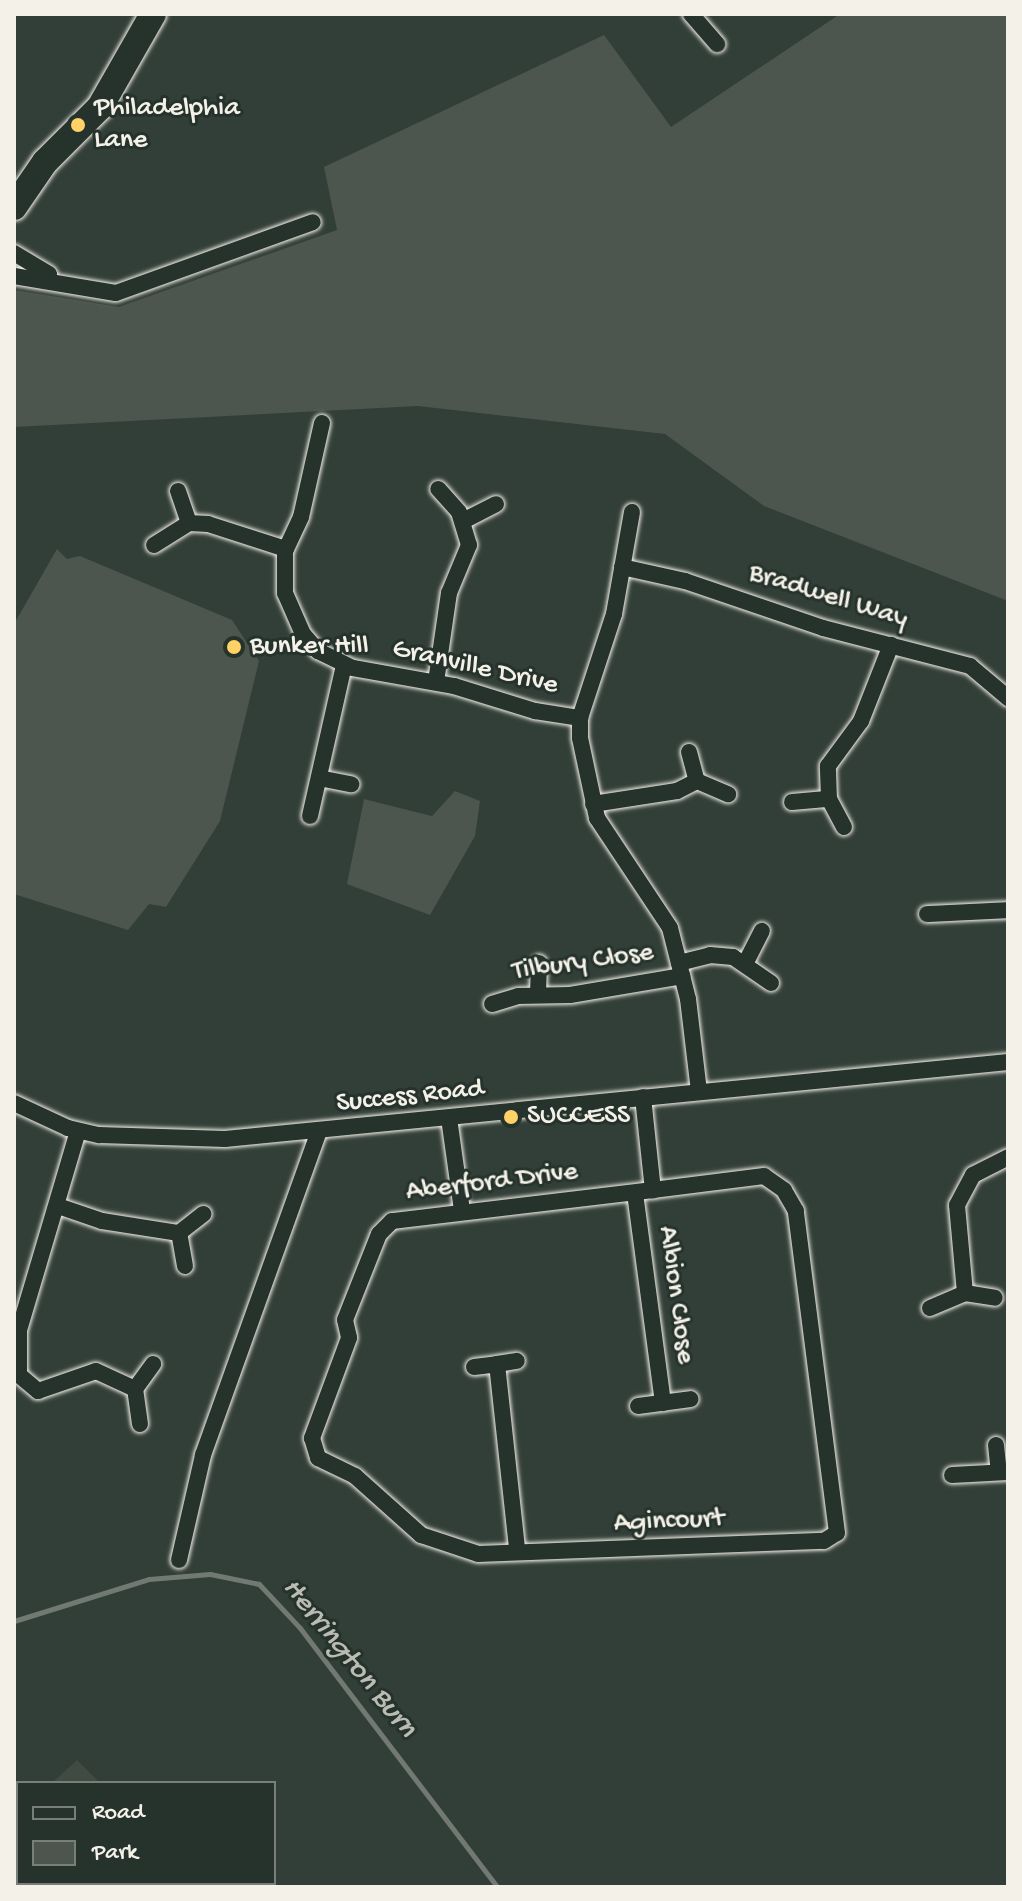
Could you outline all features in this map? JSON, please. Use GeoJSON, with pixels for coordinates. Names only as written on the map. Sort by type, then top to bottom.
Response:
{"type":"FeatureCollection","features":[{"type":"Feature","properties":{"kind":"main road"},"geometry":{"type":"LineString","coordinates":[[14,184],[45,162],[100,107],[153,14]]}},
{"type":"Feature","properties":{"kind":"main road"},"geometry":{"type":"LineString","coordinates":[[14,207],[45,162]]}},
{"type":"Feature","properties":{"kind":"street"},"geometry":{"type":"LineString","coordinates":[[691,14],[717,44]]}},
{"type":"Feature","properties":{"kind":"street"},"geometry":{"type":"LineString","coordinates":[[14,276],[65,282],[116,293],[313,222]]}},
{"type":"Feature","properties":{"kind":"street"},"geometry":{"type":"LineString","coordinates":[[14,253],[65,282]]}},
{"type":"Feature","properties":{"kind":"street","name":"Granville Drive"},"geometry":{"type":"LineString","coordinates":[[322,423],[301,517],[286,549],[283,571],[291,615],[318,651],[344,665],[436,682],[535,711],[580,718]]}},
{"type":"Feature","properties":{"kind":"street"},"geometry":{"type":"LineString","coordinates":[[436,682],[449,593],[469,545],[463,521],[438,489]]}},
{"type":"Feature","properties":{"kind":"street"},"geometry":{"type":"LineString","coordinates":[[178,491],[189,523]]}},
{"type":"Feature","properties":{"kind":"street"},"geometry":{"type":"LineString","coordinates":[[463,521],[496,504]]}},
{"type":"Feature","properties":{"kind":"street"},"geometry":{"type":"LineString","coordinates":[[632,512],[614,614],[580,718],[593,804],[612,843],[664,914],[680,969],[699,1091]]}},
{"type":"Feature","properties":{"kind":"street"},"geometry":{"type":"LineString","coordinates":[[154,545],[189,523],[235,531],[286,549]]}},
{"type":"Feature","properties":{"kind":"street","name":"Bradwell Way"},"geometry":{"type":"LineString","coordinates":[[622,567],[685,581],[823,628],[970,666],[1008,698]]}},
{"type":"Feature","properties":{"kind":"street"},"geometry":{"type":"LineString","coordinates":[[844,827],[829,799],[828,766],[861,721],[891,645]]}},
{"type":"Feature","properties":{"kind":"street"},"geometry":{"type":"LineString","coordinates":[[310,816],[344,665]]}},
{"type":"Feature","properties":{"kind":"street"},"geometry":{"type":"LineString","coordinates":[[689,752],[697,781]]}},
{"type":"Feature","properties":{"kind":"street"},"geometry":{"type":"LineString","coordinates":[[319,778],[351,784]]}},
{"type":"Feature","properties":{"kind":"street"},"geometry":{"type":"LineString","coordinates":[[593,804],[677,791],[697,781],[728,794]]}},
{"type":"Feature","properties":{"kind":"street"},"geometry":{"type":"LineString","coordinates":[[792,802],[829,799]]}},
{"type":"Feature","properties":{"kind":"street"},"geometry":{"type":"LineString","coordinates":[[927,914],[1008,910]]}},
{"type":"Feature","properties":{"kind":"street"},"geometry":{"type":"LineString","coordinates":[[762,931],[746,962],[771,983]]}},
{"type":"Feature","properties":{"kind":"street","name":"Tilbury Close"},"geometry":{"type":"LineString","coordinates":[[492,1004],[538,993],[570,995],[680,969],[723,954],[746,962]]}},
{"type":"Feature","properties":{"kind":"street"},"geometry":{"type":"LineString","coordinates":[[538,993],[539,963]]}},
{"type":"Feature","properties":{"kind":"street","name":"Success Road"},"geometry":{"type":"LineString","coordinates":[[14,1103],[78,1131],[178,1140],[318,1133],[699,1091],[1008,1062]]}},
{"type":"Feature","properties":{"kind":"street"},"geometry":{"type":"LineString","coordinates":[[643,1097],[653,1190]]}},
{"type":"Feature","properties":{"kind":"street"},"geometry":{"type":"LineString","coordinates":[[449,1118],[462,1211]]}},
{"type":"Feature","properties":{"kind":"street"},"geometry":{"type":"LineString","coordinates":[[78,1131],[19,1330],[19,1375],[22,1387],[38,1391],[96,1371],[135,1389]]}},
{"type":"Feature","properties":{"kind":"street"},"geometry":{"type":"LineString","coordinates":[[179,1560],[203,1455],[318,1133]]}},
{"type":"Feature","properties":{"kind":"street"},"geometry":{"type":"LineString","coordinates":[[965,1293],[957,1205],[973,1175],[1008,1157]]}},
{"type":"Feature","properties":{"kind":"street","name":"Aberford Drive"},"geometry":{"type":"LineString","coordinates":[[313,1449],[312,1438],[349,1338],[345,1320],[379,1234],[392,1221],[764,1176],[784,1190],[796,1211],[839,1522],[837,1533],[824,1541]]}},
{"type":"Feature","properties":{"kind":"street","name":"Albion Close"},"geometry":{"type":"LineString","coordinates":[[635,1193],[663,1403]]}},
{"type":"Feature","properties":{"kind":"street"},"geometry":{"type":"LineString","coordinates":[[58,1206],[102,1221],[179,1233],[203,1214]]}},
{"type":"Feature","properties":{"kind":"street"},"geometry":{"type":"LineString","coordinates":[[179,1233],[185,1266]]}},
{"type":"Feature","properties":{"kind":"street"},"geometry":{"type":"LineString","coordinates":[[930,1308],[965,1293],[995,1298]]}},
{"type":"Feature","properties":{"kind":"street"},"geometry":{"type":"LineString","coordinates":[[474,1367],[517,1361]]}},
{"type":"Feature","properties":{"kind":"street"},"geometry":{"type":"LineString","coordinates":[[140,1424],[135,1389],[153,1364]]}},
{"type":"Feature","properties":{"kind":"street"},"geometry":{"type":"LineString","coordinates":[[497,1364],[517,1549]]}},
{"type":"Feature","properties":{"kind":"street","name":"Albion Close"},"geometry":{"type":"LineString","coordinates":[[638,1406],[691,1399]]}},
{"type":"Feature","properties":{"kind":"street"},"geometry":{"type":"LineString","coordinates":[[952,1475],[1004,1472],[996,1445]]}},
{"type":"Feature","properties":{"kind":"street","name":"Agincourt"},"geometry":{"type":"LineString","coordinates":[[313,1449],[318,1458],[355,1476],[421,1535],[478,1554],[517,1549],[552,1553],[824,1541]]}},
{"type":"Feature","properties":{"kind":"shaded area"},"geometry":{"type":"Polygon","coordinates":[[[77,1760],[98,1781],[54,1781],[77,1760]]]}},
{"type":"Feature","properties":{"kind":"shaded area"},"geometry":{"type":"Polygon","coordinates":[[[16,1851],[16,1885],[203,1887],[14,1887],[16,1851]]]}},
{"type":"Feature","properties":{"kind":"green space"},"geometry":{"type":"Polygon","coordinates":[[[840,14],[1008,14],[1008,601],[764,506],[665,434],[418,406],[14,427],[14,290],[119,307],[337,230],[324,167],[604,35],[671,127],[840,14]]]}},
{"type":"Feature","properties":{"kind":"green space"},"geometry":{"type":"Polygon","coordinates":[[[57,549],[67,559],[80,556],[232,620],[259,661],[220,821],[166,907],[149,904],[128,930],[14,894],[14,624],[57,549]]]}},
{"type":"Feature","properties":{"kind":"green space"},"geometry":{"type":"Polygon","coordinates":[[[455,791],[480,801],[475,836],[430,915],[347,884],[364,799],[432,816],[455,791]]]}},
{"type":"Feature","properties":{"kind":"waterway","name":"Herrington Burn"},"geometry":{"type":"LineString","coordinates":[[14,1621],[149,1579],[210,1574],[259,1584],[300,1628],[497,1887]]}},
{"type":"Feature","properties":{"kind":"place","name":"Philadelphia Lane"},"geometry":{"type":"Point","coordinates":[78,125]}},
{"type":"Feature","properties":{"kind":"place","name":"Bunker Hill"},"geometry":{"type":"Point","coordinates":[234,647]}},
{"type":"Feature","properties":{"kind":"place","name":"SUCCESS"},"geometry":{"type":"Point","coordinates":[511,1117]}}]}
